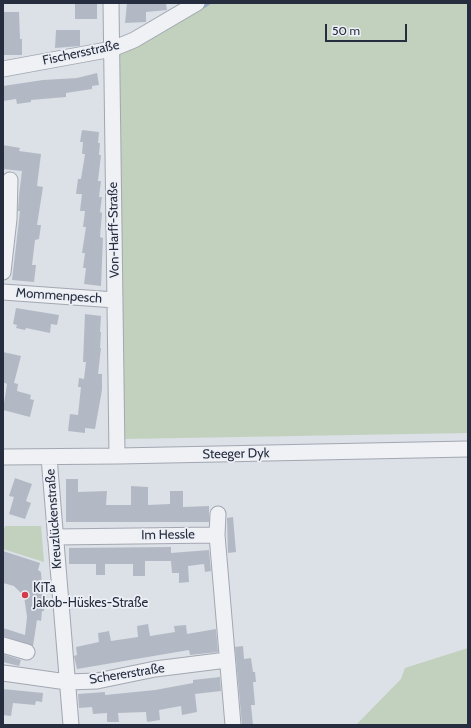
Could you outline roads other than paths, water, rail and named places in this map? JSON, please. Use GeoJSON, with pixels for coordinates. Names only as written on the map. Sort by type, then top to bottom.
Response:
{"type":"FeatureCollection","features":[{"type":"Feature","properties":{"kind":"street","name":"Von-Harff-Straße"},"geometry":{"type":"LineString","coordinates":[[111,3],[117,456]]}},
{"type":"Feature","properties":{"kind":"street","name":"Fischersstraße"},"geometry":{"type":"LineString","coordinates":[[3,69],[112,49],[134,40],[197,3]]}},
{"type":"Feature","properties":{"kind":"street","name":"Mommenpesch"},"geometry":{"type":"LineString","coordinates":[[3,272],[9,220],[10,180]]}},
{"type":"Feature","properties":{"kind":"street","name":"Mommenpesch"},"geometry":{"type":"LineString","coordinates":[[3,292],[115,300]]}},
{"type":"Feature","properties":{"kind":"street","name":"Steeger Dyk"},"geometry":{"type":"LineString","coordinates":[[3,457],[468,449]]}},
{"type":"Feature","properties":{"kind":"street","name":"Kreuzlückenstraße"},"geometry":{"type":"LineString","coordinates":[[49,457],[71,725]]}},
{"type":"Feature","properties":{"kind":"street"},"geometry":{"type":"LineString","coordinates":[[218,514],[217,535],[233,725]]}},
{"type":"Feature","properties":{"kind":"street","name":"Im Hessle"},"geometry":{"type":"LineString","coordinates":[[55,537],[217,535]]}},
{"type":"Feature","properties":{"kind":"street"},"geometry":{"type":"LineString","coordinates":[[3,645],[27,652]]}},
{"type":"Feature","properties":{"kind":"street","name":"Schererstraße"},"geometry":{"type":"LineString","coordinates":[[3,673],[67,682],[97,681],[155,669],[227,660]]}},
{"type":"Feature","properties":{"kind":"waterway"},"geometry":{"type":"LineString","coordinates":[[201,8],[209,3]]}},
{"type":"Feature","properties":{"kind":"place","name":"KiTa Jakob-Hüskes-Straße"},"geometry":{"type":"Point","coordinates":[25,595]}}]}
